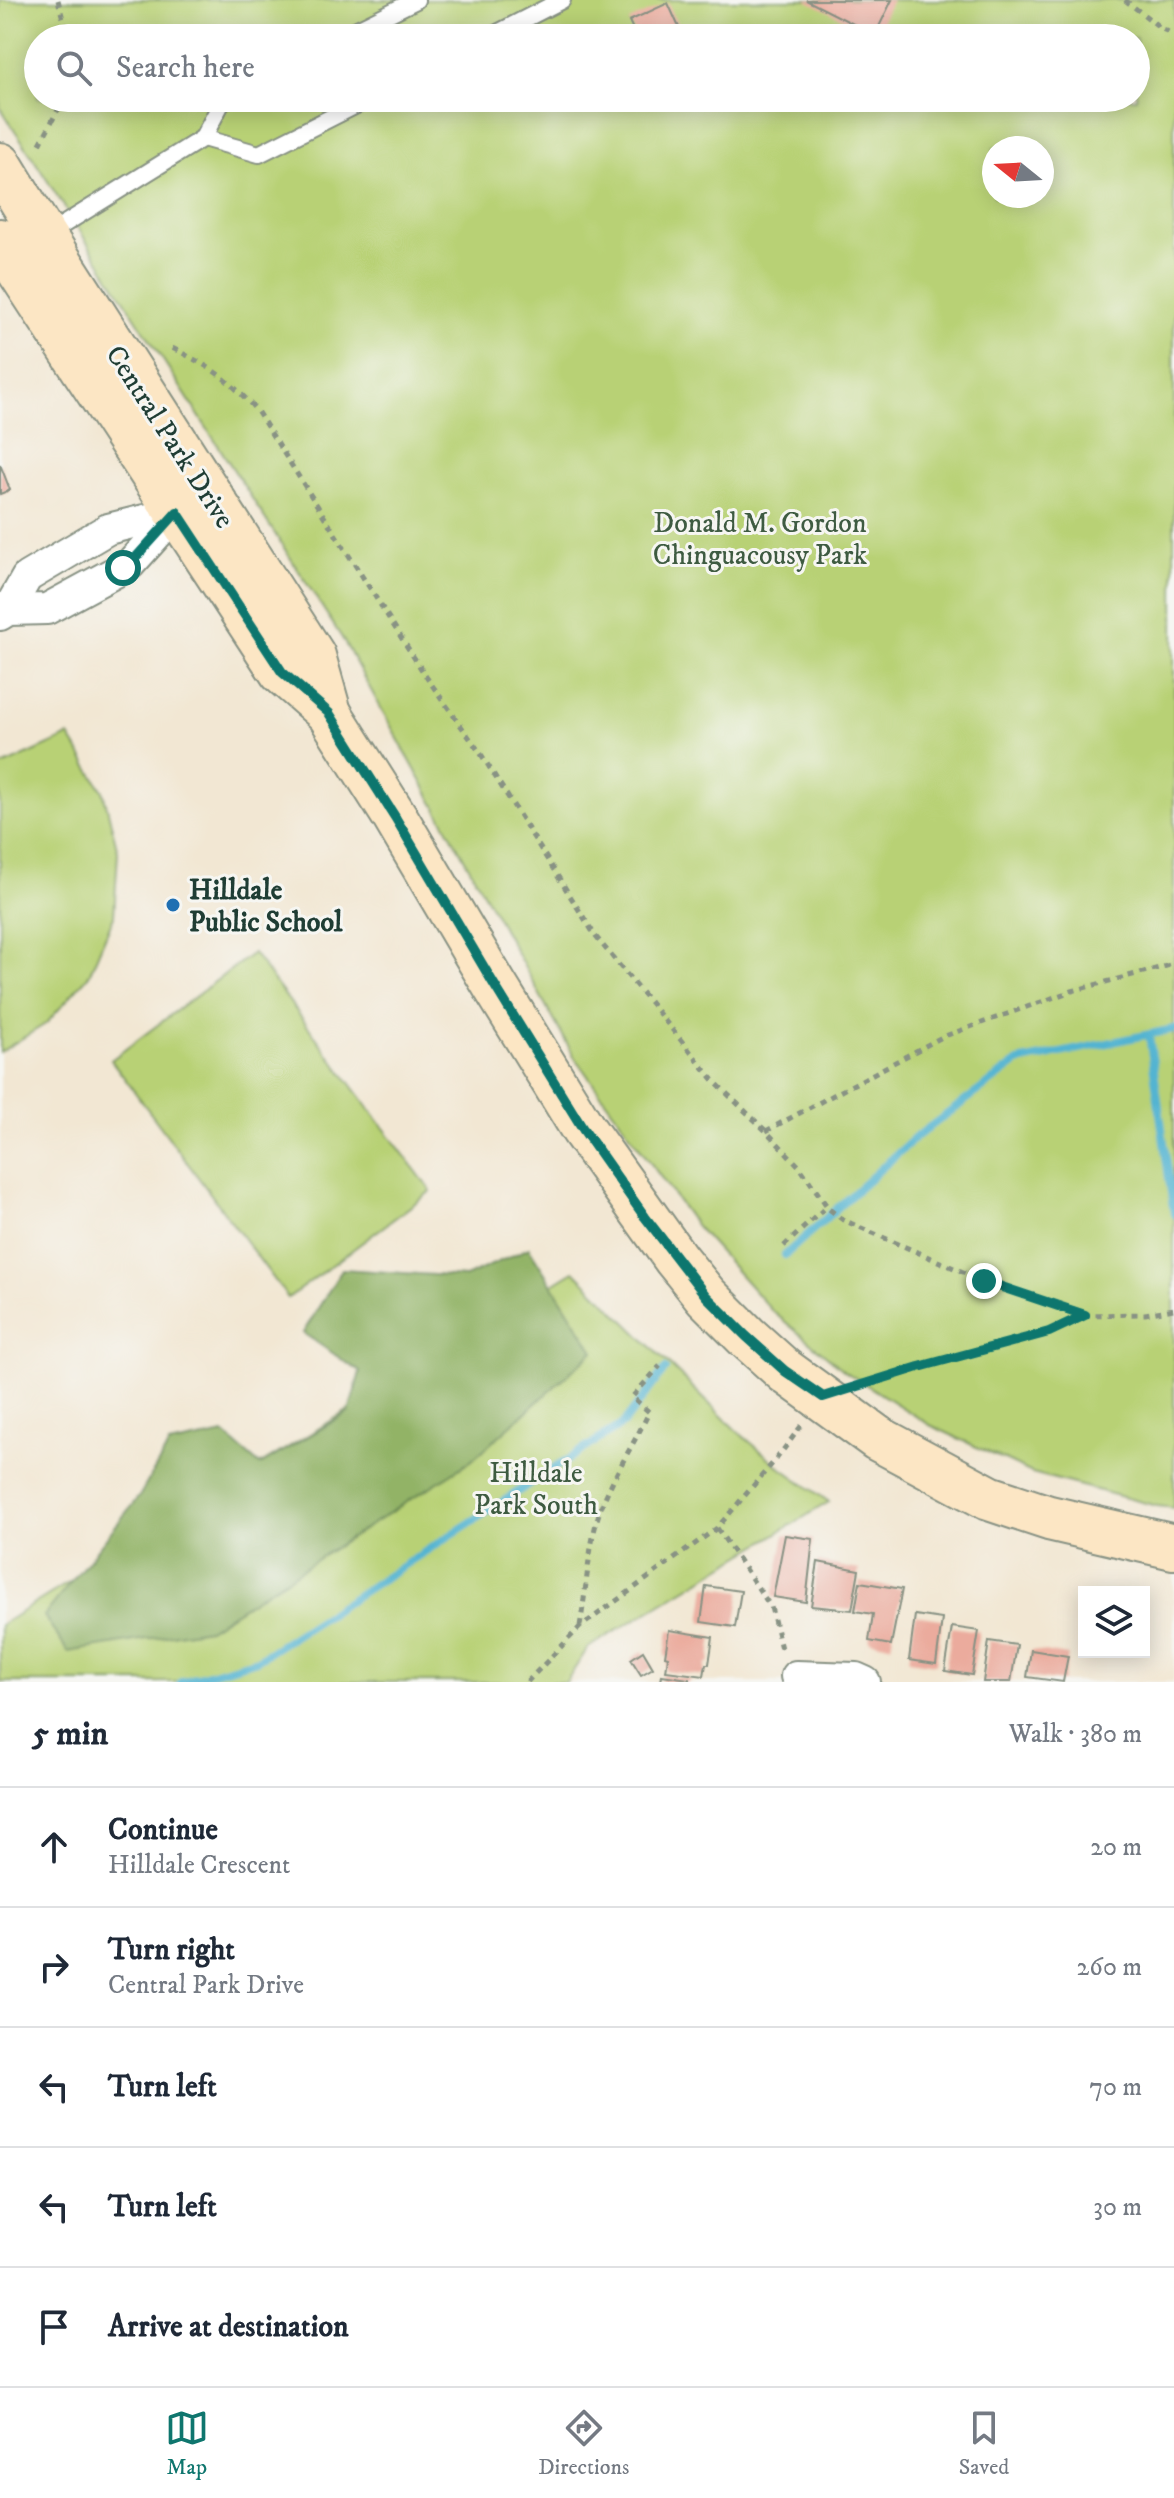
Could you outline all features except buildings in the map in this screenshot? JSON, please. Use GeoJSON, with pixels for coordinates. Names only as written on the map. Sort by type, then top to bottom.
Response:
{"type":"FeatureCollection","features":[{"type":"Feature","properties":{"kind":"street","name":"Central Park Drive"},"geometry":{"type":"LineString","coordinates":[[0,165],[44,237],[193,504]]}},
{"type":"Feature","properties":{"kind":"street","name":"Central Park Drive"},"geometry":{"type":"LineString","coordinates":[[0,241],[193,504],[313,656],[329,713],[495,986],[583,1129],[706,1296],[785,1371],[877,1438],[989,1498],[1049,1518],[1174,1547]]}},
{"type":"Feature","properties":{"kind":"street"},"geometry":{"type":"LineString","coordinates":[[4,613],[27,577],[108,529],[193,504]]}},
{"type":"Feature","properties":{"kind":"street"},"geometry":{"type":"LineString","coordinates":[[4,613],[47,609],[130,564],[193,504]]}},
{"type":"Feature","properties":{"kind":"street"},"geometry":{"type":"LineString","coordinates":[[796,1676],[856,1678],[865,1682]]}},
{"type":"Feature","properties":{"kind":"lane"},"geometry":{"type":"LineString","coordinates":[[367,24],[416,0]]}},
{"type":"Feature","properties":{"kind":"lane"},"geometry":{"type":"LineString","coordinates":[[515,24],[562,0]]}},
{"type":"Feature","properties":{"kind":"lane"},"geometry":{"type":"LineString","coordinates":[[44,237],[203,138],[217,112]]}},
{"type":"Feature","properties":{"kind":"lane"},"geometry":{"type":"LineString","coordinates":[[203,138],[259,154],[342,112]]}},
{"type":"Feature","properties":{"kind":"path"},"geometry":{"type":"LineString","coordinates":[[58,0],[64,24]]}},
{"type":"Feature","properties":{"kind":"path"},"geometry":{"type":"LineString","coordinates":[[1125,0],[1162,29],[1174,34]]}},
{"type":"Feature","properties":{"kind":"path"},"geometry":{"type":"LineString","coordinates":[[40,144],[57,112]]}},
{"type":"Feature","properties":{"kind":"path"},"geometry":{"type":"LineString","coordinates":[[172,348],[207,365],[233,384],[257,411],[427,678],[481,754],[596,937],[717,1084],[799,1166],[828,1208],[838,1217],[984,1281],[1085,1315],[1145,1314],[1174,1309]]}},
{"type":"Feature","properties":{"kind":"path"},"geometry":{"type":"LineString","coordinates":[[766,1131],[942,1037],[1072,991],[1174,964]]}},
{"type":"Feature","properties":{"kind":"path"},"geometry":{"type":"LineString","coordinates":[[784,1246],[828,1208]]}},
{"type":"Feature","properties":{"kind":"path"},"geometry":{"type":"LineString","coordinates":[[527,1682],[580,1627],[717,1528],[777,1458],[823,1397],[1049,1332],[1085,1315]]}},
{"type":"Feature","properties":{"kind":"path"},"geometry":{"type":"LineString","coordinates":[[580,1627],[597,1521],[649,1412],[632,1397],[660,1366]]}},
{"type":"Feature","properties":{"kind":"path"},"geometry":{"type":"LineString","coordinates":[[717,1528],[771,1607],[780,1649],[796,1676]]}},
{"type":"Feature","properties":{"kind":"green space","name":"Donald M. Gordon Chinguacousy Park"},"geometry":{"type":"Polygon","coordinates":[[[0,0],[1174,0],[1174,1508],[1032,1473],[930,1425],[846,1372],[772,1311],[696,1226],[575,1058],[342,638],[0,107],[0,0]]]}},
{"type":"Feature","properties":{"kind":"green space"},"geometry":{"type":"Polygon","coordinates":[[[69,736],[103,791],[118,852],[114,916],[89,975],[47,1023],[0,1052],[0,767],[69,736]]]}},
{"type":"Feature","properties":{"kind":"green space"},"geometry":{"type":"Polygon","coordinates":[[[253,953],[431,1191],[288,1298],[111,1060],[253,953]]]}},
{"type":"Feature","properties":{"kind":"green space"},"geometry":{"type":"Polygon","coordinates":[[[529,1248],[594,1351],[471,1461],[208,1629],[68,1652],[44,1616],[140,1495],[169,1445],[224,1434],[260,1465],[349,1412],[360,1372],[303,1333],[342,1269],[465,1277],[529,1248]]]}},
{"type":"Feature","properties":{"kind":"green space","name":"Hilldale Park South"},"geometry":{"type":"Polygon","coordinates":[[[574,1271],[737,1431],[829,1502],[588,1648],[566,1682],[0,1682],[0,1625],[574,1271]]]}},
{"type":"Feature","properties":{"kind":"waterway"},"geometry":{"type":"LineString","coordinates":[[785,1255],[916,1137],[1018,1062],[1174,1029]]}},
{"type":"Feature","properties":{"kind":"waterway"},"geometry":{"type":"LineString","coordinates":[[1149,1035],[1174,1214]]}},
{"type":"Feature","properties":{"kind":"waterway"},"geometry":{"type":"LineString","coordinates":[[181,1682],[257,1660],[623,1424],[665,1369]]}},
{"type":"Feature","properties":{"kind":"place","name":"Hilldale Public School"},"geometry":{"type":"Point","coordinates":[173,905]}},
{"type":"Feature","properties":{"kind":"route"},"geometry":{"type":"LineString","coordinates":[[123,568],[177,512],[282,672],[329,713],[583,1129],[645,1217],[706,1296],[785,1371],[823,1397],[1049,1332],[1085,1315],[984,1281]]}}]}
